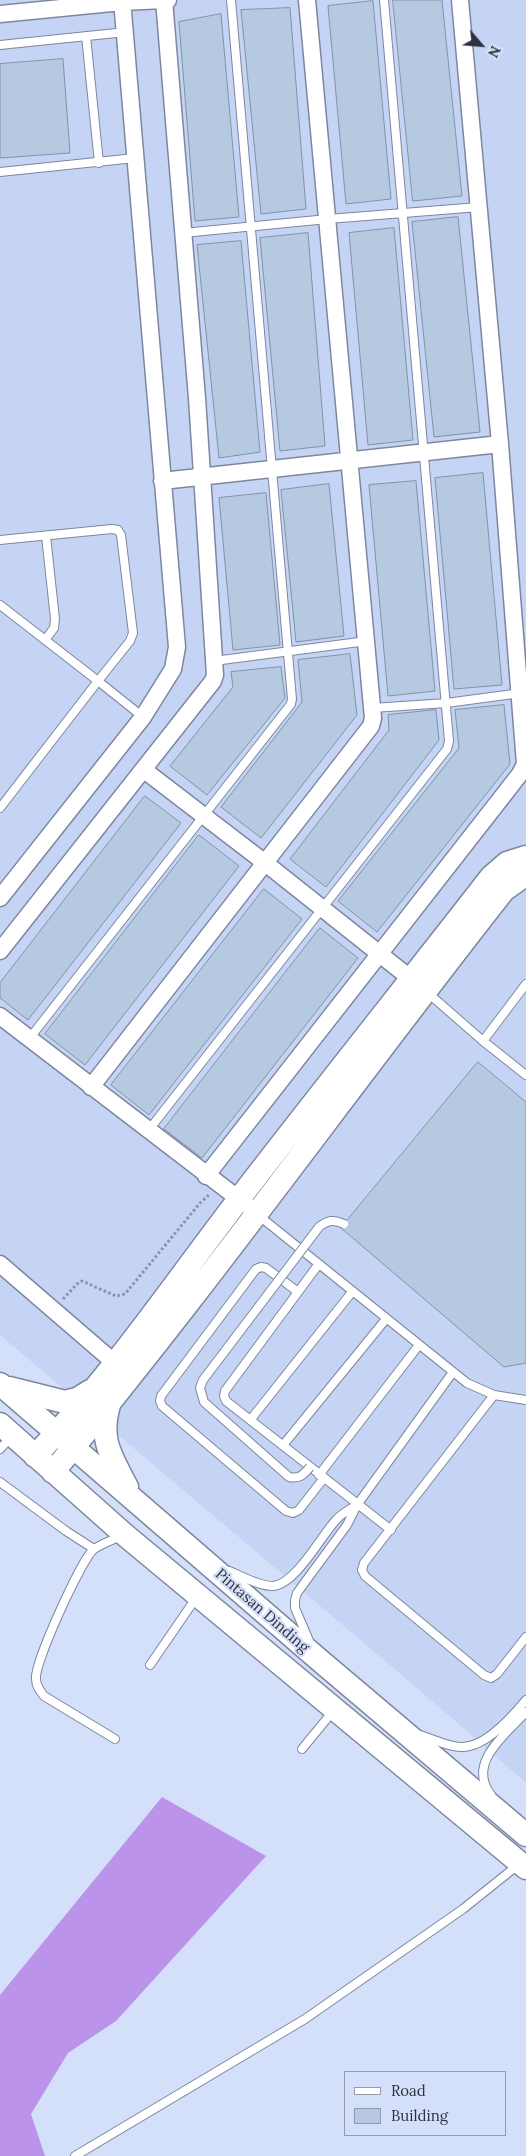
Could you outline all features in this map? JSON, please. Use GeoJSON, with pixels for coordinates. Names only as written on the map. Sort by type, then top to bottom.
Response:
{"type":"FeatureCollection","features":[{"type":"Feature","properties":{"kind":"main road"},"geometry":{"type":"LineString","coordinates":[[53,1472],[65,1440],[123,1370],[418,984],[490,877],[507,863],[526,857]]}},
{"type":"Feature","properties":{"kind":"main road"},"geometry":{"type":"LineString","coordinates":[[418,984],[504,890],[520,878],[526,877]]}},
{"type":"Feature","properties":{"kind":"main road"},"geometry":{"type":"LineString","coordinates":[[1,1386],[65,1402],[103,1394]]}},
{"type":"Feature","properties":{"kind":"main road","name":"Pintasan Dinding"},"geometry":{"type":"LineString","coordinates":[[1,1386],[520,1830]]}},
{"type":"Feature","properties":{"kind":"main road"},"geometry":{"type":"LineString","coordinates":[[103,1394],[104,1432],[110,1453],[132,1498]]}},
{"type":"Feature","properties":{"kind":"main road","name":"Pintasan Dinding"},"geometry":{"type":"LineString","coordinates":[[4,1436],[35,1456],[125,1535],[199,1594],[523,1866]]}},
{"type":"Feature","properties":{"kind":"main road"},"geometry":{"type":"LineString","coordinates":[[35,1456],[65,1440]]}},
{"type":"Feature","properties":{"kind":"street"},"geometry":{"type":"LineString","coordinates":[[0,951],[144,770],[213,681],[215,675],[202,477],[164,0]]}},
{"type":"Feature","properties":{"kind":"street"},"geometry":{"type":"LineString","coordinates":[[0,14],[122,1],[168,0]]}},
{"type":"Feature","properties":{"kind":"street"},"geometry":{"type":"LineString","coordinates":[[91,1087],[371,726],[373,708],[307,0]]}},
{"type":"Feature","properties":{"kind":"street"},"geometry":{"type":"LineString","coordinates":[[213,1181],[379,954],[520,774],[525,764],[521,693],[522,670],[460,0]]}},
{"type":"Feature","properties":{"kind":"street"},"geometry":{"type":"LineString","coordinates":[[0,898],[144,717],[173,669],[177,647],[122,1]]}},
{"type":"Feature","properties":{"kind":"street"},"geometry":{"type":"LineString","coordinates":[[162,481],[500,444]]}},
{"type":"Feature","properties":{"kind":"street"},"geometry":{"type":"LineString","coordinates":[[144,770],[203,814],[418,984]]}},
{"type":"Feature","properties":{"kind":"street"},"geometry":{"type":"LineString","coordinates":[[0,1016],[247,1206]]}},
{"type":"Feature","properties":{"kind":"street"},"geometry":{"type":"LineString","coordinates":[[0,1264],[123,1370]]}},
{"type":"Feature","properties":{"kind":"lane"},"geometry":{"type":"LineString","coordinates":[[29,1039],[203,814],[291,704],[292,699],[231,0]]}},
{"type":"Feature","properties":{"kind":"lane"},"geometry":{"type":"LineString","coordinates":[[148,1131],[447,749],[449,741],[401,213],[384,0]]}},
{"type":"Feature","properties":{"kind":"lane"},"geometry":{"type":"LineString","coordinates":[[0,45],[126,32]]}},
{"type":"Feature","properties":{"kind":"lane"},"geometry":{"type":"LineString","coordinates":[[86,36],[99,163]]}},
{"type":"Feature","properties":{"kind":"lane"},"geometry":{"type":"LineString","coordinates":[[0,172],[135,158]]}},
{"type":"Feature","properties":{"kind":"lane"},"geometry":{"type":"LineString","coordinates":[[183,233],[328,218],[478,207]]}},
{"type":"Feature","properties":{"kind":"lane"},"geometry":{"type":"LineString","coordinates":[[0,540],[112,529],[118,530],[121,535],[133,633],[130,641],[0,808]]}},
{"type":"Feature","properties":{"kind":"lane"},"geometry":{"type":"LineString","coordinates":[[45,640],[54,628],[55,619],[46,536]]}},
{"type":"Feature","properties":{"kind":"lane"},"geometry":{"type":"LineString","coordinates":[[0,605],[144,717]]}},
{"type":"Feature","properties":{"kind":"lane"},"geometry":{"type":"LineString","coordinates":[[214,660],[367,641]]}},
{"type":"Feature","properties":{"kind":"lane"},"geometry":{"type":"LineString","coordinates":[[373,708],[446,703],[521,693]]}},
{"type":"Feature","properties":{"kind":"lane"},"geometry":{"type":"LineString","coordinates":[[418,984],[482,1041],[526,1076]]}},
{"type":"Feature","properties":{"kind":"lane"},"geometry":{"type":"LineString","coordinates":[[482,1041],[526,984]]}},
{"type":"Feature","properties":{"kind":"lane"},"geometry":{"type":"LineString","coordinates":[[247,1206],[452,1372],[467,1382],[494,1395],[526,1400]]}},
{"type":"Feature","properties":{"kind":"lane"},"geometry":{"type":"LineString","coordinates":[[310,1467],[303,1476],[289,1477],[204,1402],[200,1388],[204,1380],[320,1227],[326,1222],[336,1220],[344,1224]]}},
{"type":"Feature","properties":{"kind":"lane"},"geometry":{"type":"LineString","coordinates":[[318,1265],[225,1391],[224,1396],[226,1401],[284,1444],[357,1505],[391,1530]]}},
{"type":"Feature","properties":{"kind":"lane"},"geometry":{"type":"LineString","coordinates":[[298,1292],[266,1268],[261,1266],[256,1269],[161,1396],[160,1401],[162,1406],[286,1510],[293,1513],[299,1510],[321,1476],[419,1345]]}},
{"type":"Feature","properties":{"kind":"lane"},"geometry":{"type":"LineString","coordinates":[[251,1419],[352,1292]]}},
{"type":"Feature","properties":{"kind":"lane"},"geometry":{"type":"LineString","coordinates":[[284,1444],[386,1319]]}},
{"type":"Feature","properties":{"kind":"lane"},"geometry":{"type":"LineString","coordinates":[[317,1658],[294,1608],[297,1593],[347,1525],[357,1505],[452,1372]]}},
{"type":"Feature","properties":{"kind":"lane"},"geometry":{"type":"LineString","coordinates":[[494,1395],[364,1563],[362,1570],[365,1576],[484,1675],[491,1678],[497,1674],[526,1637]]}},
{"type":"Feature","properties":{"kind":"lane"},"geometry":{"type":"LineString","coordinates":[[0,1482],[66,1531],[94,1549]]}},
{"type":"Feature","properties":{"kind":"lane"},"geometry":{"type":"LineString","coordinates":[[204,1560],[261,1584],[273,1586],[282,1583],[293,1575],[337,1519],[357,1505]]}},
{"type":"Feature","properties":{"kind":"lane"},"geometry":{"type":"LineString","coordinates":[[115,1739],[44,1696],[38,1689],[36,1678],[38,1664],[53,1627],[85,1561],[94,1549],[125,1535]]}},
{"type":"Feature","properties":{"kind":"lane"},"geometry":{"type":"LineString","coordinates":[[150,1665],[199,1594]]}},
{"type":"Feature","properties":{"kind":"lane"},"geometry":{"type":"LineString","coordinates":[[402,1729],[462,1747],[476,1744],[496,1731],[526,1700]]}},
{"type":"Feature","properties":{"kind":"lane"},"geometry":{"type":"LineString","coordinates":[[302,1749],[335,1708]]}},
{"type":"Feature","properties":{"kind":"lane"},"geometry":{"type":"LineString","coordinates":[[520,1830],[486,1789],[482,1777],[484,1764],[493,1746],[526,1712]]}},
{"type":"Feature","properties":{"kind":"lane"},"geometry":{"type":"LineString","coordinates":[[76,2156],[305,2019],[523,1866]]}},
{"type":"Feature","properties":{"kind":"path"},"geometry":{"type":"LineString","coordinates":[[53,1310],[77,1284],[82,1282],[116,1296],[124,1294],[200,1203],[213,1181]]}},
{"type":"Feature","properties":{"kind":"shaded area"},"geometry":{"type":"Polygon","coordinates":[[[0,0],[526,0],[526,1783],[423,1693],[0,1335],[0,0]]]}},
{"type":"Feature","properties":{"kind":"shaded area"},"geometry":{"type":"Polygon","coordinates":[[[162,1797],[266,1856],[116,2021],[68,2053],[31,2114],[45,2156],[0,2156],[0,1995],[162,1797]]]}},
{"type":"Feature","properties":{"kind":"building"},"geometry":{"type":"Polygon","coordinates":[[[393,0],[442,0],[462,196],[413,201],[393,0]]]}},
{"type":"Feature","properties":{"kind":"building"},"geometry":{"type":"Polygon","coordinates":[[[373,1],[391,199],[346,204],[328,6],[373,1]]]}},
{"type":"Feature","properties":{"kind":"building"},"geometry":{"type":"Polygon","coordinates":[[[290,8],[306,209],[261,214],[241,10],[290,8]]]}},
{"type":"Feature","properties":{"kind":"building"},"geometry":{"type":"Polygon","coordinates":[[[221,14],[239,217],[195,221],[179,22],[221,14]]]}},
{"type":"Feature","properties":{"kind":"building"},"geometry":{"type":"Polygon","coordinates":[[[63,59],[70,153],[0,158],[0,64],[63,59]]]}},
{"type":"Feature","properties":{"kind":"building"},"geometry":{"type":"Polygon","coordinates":[[[458,217],[480,432],[434,437],[412,222],[458,217]]]}},
{"type":"Feature","properties":{"kind":"building"},"geometry":{"type":"Polygon","coordinates":[[[394,228],[413,440],[368,445],[349,233],[394,228]]]}},
{"type":"Feature","properties":{"kind":"building"},"geometry":{"type":"Polygon","coordinates":[[[308,233],[325,446],[280,451],[260,238],[308,233]]]}},
{"type":"Feature","properties":{"kind":"building"},"geometry":{"type":"Polygon","coordinates":[[[241,241],[260,452],[219,458],[197,245],[241,241]]]}},
{"type":"Feature","properties":{"kind":"building"},"geometry":{"type":"Polygon","coordinates":[[[483,473],[502,685],[454,689],[435,478],[483,473]]]}},
{"type":"Feature","properties":{"kind":"building"},"geometry":{"type":"Polygon","coordinates":[[[416,481],[435,691],[388,696],[369,485],[416,481]]]}},
{"type":"Feature","properties":{"kind":"building"},"geometry":{"type":"Polygon","coordinates":[[[329,484],[344,636],[296,642],[281,490],[329,484]]]}},
{"type":"Feature","properties":{"kind":"building"},"geometry":{"type":"Polygon","coordinates":[[[266,493],[280,645],[233,650],[219,498],[266,493]]]}},
{"type":"Feature","properties":{"kind":"building"},"geometry":{"type":"Polygon","coordinates":[[[350,654],[357,715],[261,838],[221,807],[302,702],[298,660],[350,654]]]}},
{"type":"Feature","properties":{"kind":"building"},"geometry":{"type":"Polygon","coordinates":[[[281,667],[285,698],[207,795],[170,766],[233,687],[231,672],[281,667]]]}},
{"type":"Feature","properties":{"kind":"building"},"geometry":{"type":"Polygon","coordinates":[[[504,705],[510,764],[377,932],[338,901],[459,748],[455,710],[504,705]]]}},
{"type":"Feature","properties":{"kind":"building"},"geometry":{"type":"Polygon","coordinates":[[[436,710],[439,740],[326,887],[290,859],[389,730],[388,715],[436,710]]]}},
{"type":"Feature","properties":{"kind":"building"},"geometry":{"type":"Polygon","coordinates":[[[145,796],[181,823],[28,1020],[0,998],[0,983],[145,796]]]}},
{"type":"Feature","properties":{"kind":"building"},"geometry":{"type":"Polygon","coordinates":[[[199,835],[239,866],[85,1065],[45,1034],[199,835]]]}},
{"type":"Feature","properties":{"kind":"building"},"geometry":{"type":"Polygon","coordinates":[[[264,889],[302,919],[149,1115],[111,1085],[264,889]]]}},
{"type":"Feature","properties":{"kind":"building"},"geometry":{"type":"Polygon","coordinates":[[[320,928],[358,958],[202,1158],[164,1129],[320,928]]]}},
{"type":"Feature","properties":{"kind":"building"},"geometry":{"type":"Polygon","coordinates":[[[478,1062],[526,1102],[526,1363],[504,1367],[341,1228],[478,1062]]]}}]}
